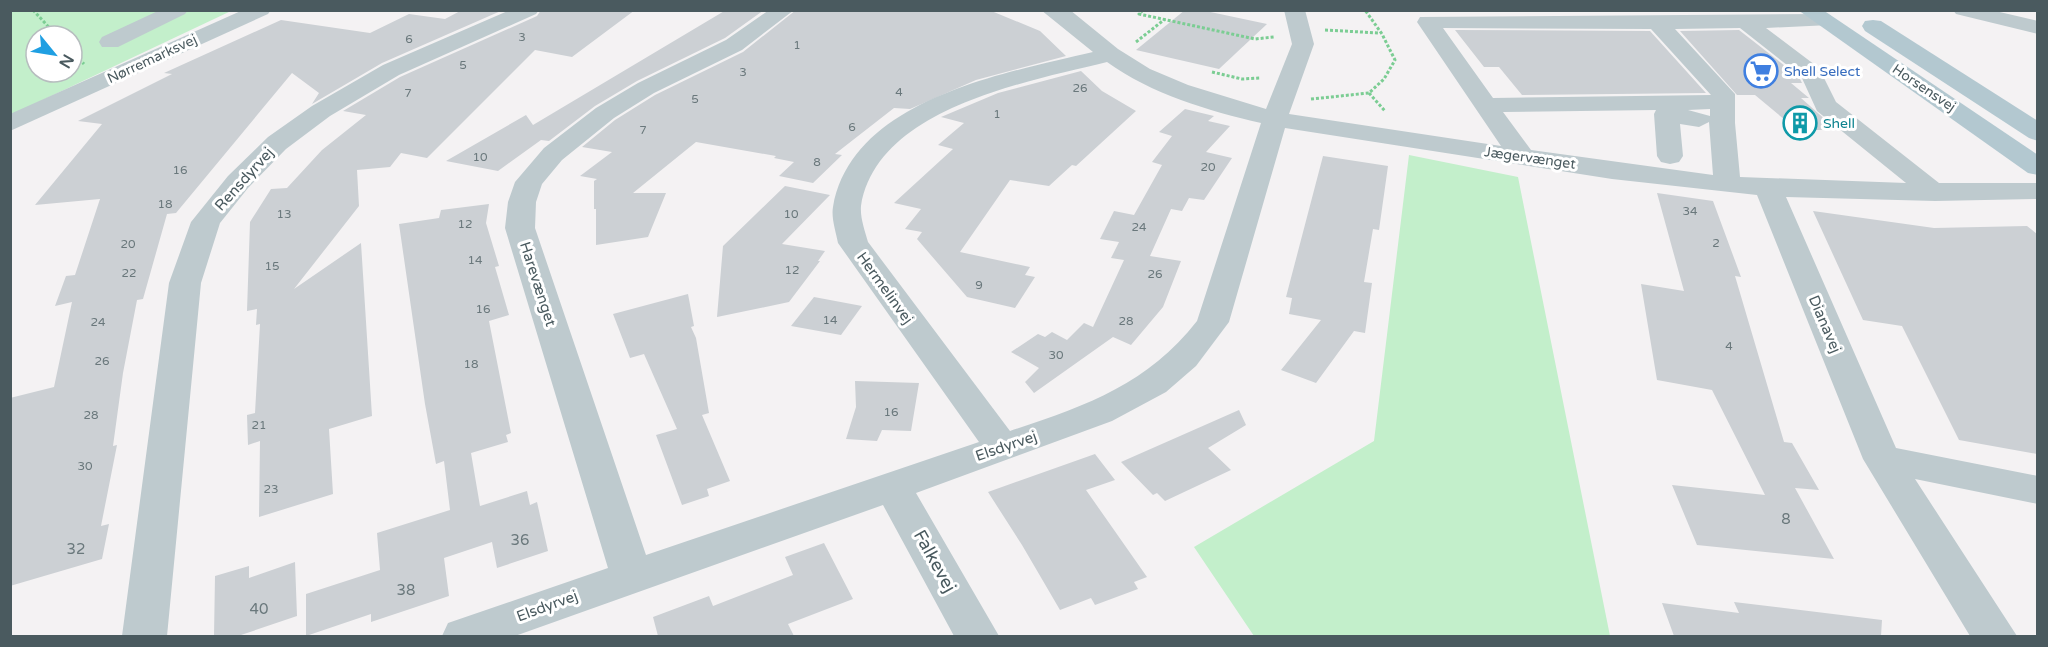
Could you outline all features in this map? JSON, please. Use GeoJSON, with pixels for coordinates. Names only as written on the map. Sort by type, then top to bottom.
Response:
{"type":"FeatureCollection","features":[{"type":"Feature","properties":{"kind":"main road","name":"Horsensvej"},"geometry":{"type":"LineString","coordinates":[[1815,15],[2037,167]]}},
{"type":"Feature","properties":{"kind":"main road","name":"Horsensvej"},"geometry":{"type":"LineString","coordinates":[[1858,17],[2037,133]]}},
{"type":"Feature","properties":{"kind":"main road"},"geometry":{"type":"LineString","coordinates":[[1892,66],[1934,82],[2037,151]]}},
{"type":"Feature","properties":{"kind":"street"},"geometry":{"type":"LineString","coordinates":[[110,42],[178,10]]}},
{"type":"Feature","properties":{"kind":"street","name":"Nørremarksvej"},"geometry":{"type":"LineString","coordinates":[[10,124],[261,10]]}},
{"type":"Feature","properties":{"kind":"street","name":"Rensdyrvej"},"geometry":{"type":"LineString","coordinates":[[144,636],[185,283],[206,222],[238,182],[277,143],[329,106],[391,70],[529,10]]}},
{"type":"Feature","properties":{"kind":"street","name":"Harevænget"},"geometry":{"type":"LineString","coordinates":[[632,576],[520,228],[522,202],[529,182],[553,153],[605,113],[646,88],[734,45],[784,10]]}},
{"type":"Feature","properties":{"kind":"street","name":"Jægervænget"},"geometry":{"type":"LineString","coordinates":[[1051,10],[1060,14],[1109,55],[1141,74],[1196,97],[1282,99],[1522,157],[1768,188],[1935,193],[2037,191]]}},
{"type":"Feature","properties":{"kind":"street"},"geometry":{"type":"LineString","coordinates":[[1963,10],[2037,28]]}},
{"type":"Feature","properties":{"kind":"street"},"geometry":{"type":"LineString","coordinates":[[1522,157],[1428,22],[1745,22],[1815,15]]}},
{"type":"Feature","properties":{"kind":"street"},"geometry":{"type":"LineString","coordinates":[[1745,22],[1811,73],[1826,106],[1935,193]]}},
{"type":"Feature","properties":{"kind":"street"},"geometry":{"type":"LineString","coordinates":[[1657,23],[1723,94],[1722,113],[1727,183]]}},
{"type":"Feature","properties":{"kind":"street","name":"Elsdyrvej"},"geometry":{"type":"LineString","coordinates":[[475,635],[632,576],[1130,401],[1171,374],[1194,349],[1213,321],[1282,99],[1303,44],[1298,24]]}},
{"type":"Feature","properties":{"kind":"street","name":"Hermelinvej"},"geometry":{"type":"LineString","coordinates":[[1002,447],[853,243],[847,207],[856,174],[878,144],[911,119],[951,99],[997,84],[1109,55]]}},
{"type":"Feature","properties":{"kind":"street"},"geometry":{"type":"LineString","coordinates":[[1486,105],[1722,113]]}},
{"type":"Feature","properties":{"kind":"street"},"geometry":{"type":"LineString","coordinates":[[1670,156],[1666,114],[1722,113]]}},
{"type":"Feature","properties":{"kind":"street","name":"Dianavej"},"geometry":{"type":"LineString","coordinates":[[1768,188],[1881,459],[1994,636]]}},
{"type":"Feature","properties":{"kind":"street"},"geometry":{"type":"LineString","coordinates":[[1881,459],[2037,490]]}},
{"type":"Feature","properties":{"kind":"street","name":"Falkevej"},"geometry":{"type":"LineString","coordinates":[[892,486],[977,636]]}},
{"type":"Feature","properties":{"kind":"path"},"geometry":{"type":"LineString","coordinates":[[33,10],[46,24]]}},
{"type":"Feature","properties":{"kind":"path"},"geometry":{"type":"LineString","coordinates":[[1143,10],[1138,14],[1255,39],[1298,24],[1379,33]]}},
{"type":"Feature","properties":{"kind":"path"},"geometry":{"type":"LineString","coordinates":[[1206,71],[1242,80],[1261,78],[1268,74],[1282,99],[1369,93],[1384,79],[1395,60],[1392,48],[1379,33],[1374,19],[1365,10]]}},
{"type":"Feature","properties":{"kind":"green space"},"geometry":{"type":"Polygon","coordinates":[[[11,11],[231,11],[84,80],[84,24],[24,24],[24,84],[77,84],[11,115],[11,11]]]}},
{"type":"Feature","properties":{"kind":"green space"},"geometry":{"type":"Polygon","coordinates":[[[1409,155],[1518,177],[1610,636],[1254,636],[1194,547],[1374,441],[1409,155]]]}},
{"type":"Feature","properties":{"kind":"building"},"geometry":{"type":"Polygon","coordinates":[[[462,10],[503,10],[382,63],[312,104],[319,93],[292,73],[176,213],[167,214],[143,299],[137,300],[123,373],[113,446],[117,445],[101,526],[109,524],[102,559],[10,586],[10,398],[54,387],[72,302],[55,306],[66,276],[75,275],[100,199],[35,205],[102,124],[78,121],[172,74],[164,73],[281,20],[370,33],[409,14],[445,19],[462,10]]]}},
{"type":"Feature","properties":{"kind":"building"},"geometry":{"type":"Polygon","coordinates":[[[541,10],[635,10],[572,57],[535,50],[427,158],[401,153],[390,167],[357,170],[359,206],[294,289],[361,243],[372,416],[329,429],[333,494],[259,517],[260,441],[248,445],[247,415],[255,413],[260,324],[256,325],[257,309],[247,311],[250,222],[271,189],[287,188],[322,150],[366,115],[343,111],[400,77],[537,16],[541,10]]]}},
{"type":"Feature","properties":{"kind":"building"},"geometry":{"type":"Polygon","coordinates":[[[726,10],[764,10],[725,38],[637,81],[595,106],[549,141],[541,140],[498,171],[446,161],[526,115],[533,125],[726,10]]]}},
{"type":"Feature","properties":{"kind":"building"},"geometry":{"type":"Polygon","coordinates":[[[796,10],[989,10],[1040,31],[1066,56],[976,80],[910,109],[894,108],[835,154],[842,155],[813,183],[779,176],[794,162],[774,158],[776,156],[696,142],[633,193],[666,193],[648,237],[596,245],[594,181],[597,179],[580,176],[612,152],[582,147],[615,120],[655,95],[743,52],[796,10]]]}},
{"type":"Feature","properties":{"kind":"building"},"geometry":{"type":"Polygon","coordinates":[[[1185,10],[1201,10],[1267,24],[1219,69],[1136,50],[1185,10]]]}},
{"type":"Feature","properties":{"kind":"building"},"geometry":{"type":"Polygon","coordinates":[[[1455,30],[1650,31],[1706,93],[1522,95],[1499,67],[1484,67],[1455,30]]]}},
{"type":"Feature","properties":{"kind":"building"},"geometry":{"type":"Polygon","coordinates":[[[1739,30],[1799,77],[1802,83],[1791,83],[1809,98],[1801,98],[1837,130],[1797,130],[1755,95],[1737,95],[1680,31],[1739,30]]]}},
{"type":"Feature","properties":{"kind":"building"},"geometry":{"type":"Polygon","coordinates":[[[1081,71],[1102,91],[1136,111],[1076,166],[1072,165],[1049,186],[1010,180],[960,252],[1030,267],[1025,275],[1035,277],[1015,308],[967,297],[917,239],[922,232],[905,229],[921,209],[894,203],[953,149],[938,145],[964,123],[941,117],[998,93],[1081,71]]]}},
{"type":"Feature","properties":{"kind":"building"},"geometry":{"type":"Polygon","coordinates":[[[1185,109],[1214,116],[1208,121],[1230,126],[1206,152],[1232,158],[1204,200],[1189,198],[1182,211],[1171,209],[1150,256],[1181,261],[1163,307],[1131,345],[1113,337],[1034,393],[1025,382],[1039,368],[1011,352],[1038,334],[1045,337],[1052,332],[1067,340],[1084,323],[1093,327],[1124,260],[1111,258],[1119,242],[1100,239],[1114,211],[1134,215],[1162,165],[1152,162],[1172,136],[1159,132],[1185,109]]]}},
{"type":"Feature","properties":{"kind":"building"},"geometry":{"type":"Polygon","coordinates":[[[1323,156],[1388,166],[1379,230],[1373,229],[1364,282],[1372,283],[1365,333],[1354,331],[1316,383],[1281,370],[1321,320],[1289,314],[1292,298],[1286,297],[1323,156]]]}},
{"type":"Feature","properties":{"kind":"building"},"geometry":{"type":"Polygon","coordinates":[[[785,186],[830,195],[782,244],[825,251],[818,261],[820,261],[789,302],[717,317],[723,246],[785,186]]]}},
{"type":"Feature","properties":{"kind":"building"},"geometry":{"type":"Polygon","coordinates":[[[1657,193],[1713,201],[1741,277],[1735,276],[1784,442],[1792,443],[1819,490],[1795,488],[1834,559],[1697,545],[1672,485],[1765,495],[1712,390],[1657,380],[1641,284],[1684,291],[1657,193]]]}},
{"type":"Feature","properties":{"kind":"building"},"geometry":{"type":"Polygon","coordinates":[[[489,204],[486,223],[499,266],[495,267],[509,315],[489,321],[511,433],[506,435],[508,442],[471,453],[480,506],[527,491],[530,505],[537,502],[548,551],[497,568],[492,542],[444,558],[449,596],[371,622],[371,614],[306,636],[306,594],[380,570],[377,533],[450,510],[444,461],[436,464],[425,404],[399,224],[439,218],[441,210],[489,204]]]}},
{"type":"Feature","properties":{"kind":"building"},"geometry":{"type":"Polygon","coordinates":[[[1813,211],[1934,228],[2027,226],[2037,234],[2037,454],[1959,440],[1902,326],[1863,320],[1813,211]]]}},
{"type":"Feature","properties":{"kind":"building"},"geometry":{"type":"Polygon","coordinates":[[[688,294],[694,326],[691,327],[696,338],[709,413],[702,415],[730,481],[707,489],[709,496],[682,505],[656,435],[677,429],[644,354],[630,358],[613,314],[688,294]]]}},
{"type":"Feature","properties":{"kind":"building"},"geometry":{"type":"Polygon","coordinates":[[[814,297],[862,306],[841,335],[791,326],[814,297]]]}},
{"type":"Feature","properties":{"kind":"building"},"geometry":{"type":"Polygon","coordinates":[[[855,381],[919,383],[911,431],[882,430],[877,441],[846,439],[856,407],[855,381]]]}},
{"type":"Feature","properties":{"kind":"building"},"geometry":{"type":"Polygon","coordinates":[[[1239,410],[1246,425],[1208,448],[1231,470],[1165,501],[1157,493],[1153,495],[1121,462],[1239,410]]]}},
{"type":"Feature","properties":{"kind":"building"},"geometry":{"type":"Polygon","coordinates":[[[1095,454],[1115,480],[1086,490],[1147,577],[1134,582],[1138,589],[1095,605],[1091,598],[1060,610],[988,492],[1095,454]]]}},
{"type":"Feature","properties":{"kind":"building"},"geometry":{"type":"Polygon","coordinates":[[[824,543],[853,599],[788,624],[794,636],[658,636],[653,617],[709,596],[713,606],[793,575],[785,557],[824,543]]]}},
{"type":"Feature","properties":{"kind":"building"},"geometry":{"type":"Polygon","coordinates":[[[295,562],[297,616],[238,636],[214,636],[215,576],[249,566],[249,578],[295,562]]]}},
{"type":"Feature","properties":{"kind":"building"},"geometry":{"type":"Polygon","coordinates":[[[1734,602],[1882,620],[1881,636],[1674,636],[1662,603],[1739,613],[1734,602]]]}},
{"type":"Feature","properties":{"kind":"place","name":"Shell Select"},"geometry":{"type":"Point","coordinates":[1761,71]}},
{"type":"Feature","properties":{"kind":"place","name":"Shell"},"geometry":{"type":"Point","coordinates":[1800,123]}}]}
